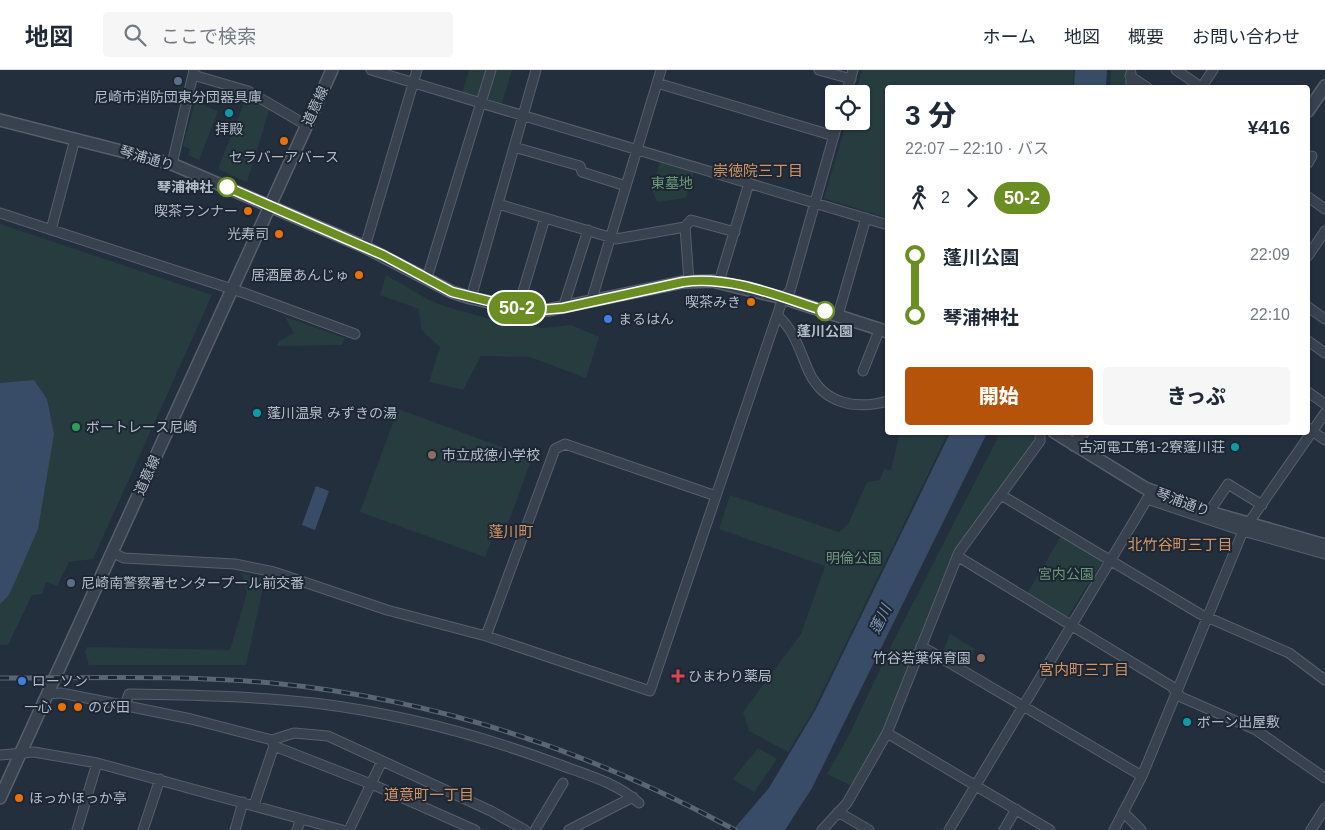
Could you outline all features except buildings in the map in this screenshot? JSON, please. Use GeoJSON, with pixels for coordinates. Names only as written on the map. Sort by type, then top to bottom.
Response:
{"type":"FeatureCollection","features":[{"type":"Feature","properties":{"kind":"street","name":"道意線"},"geometry":{"type":"LineString","coordinates":[[0,798],[332,70]]}},
{"type":"Feature","properties":{"kind":"street"},"geometry":{"type":"LineString","coordinates":[[371,70],[637,148],[749,184],[885,224]]}},
{"type":"Feature","properties":{"kind":"street"},"geometry":{"type":"LineString","coordinates":[[365,247],[417,70]]}},
{"type":"Feature","properties":{"kind":"street"},"geometry":{"type":"LineString","coordinates":[[427,278],[491,70]]}},
{"type":"Feature","properties":{"kind":"street"},"geometry":{"type":"LineString","coordinates":[[471,298],[536,70]]}},
{"type":"Feature","properties":{"kind":"street"},"geometry":{"type":"LineString","coordinates":[[591,302],[661,70]]}},
{"type":"Feature","properties":{"kind":"street"},"geometry":{"type":"LineString","coordinates":[[819,70],[852,75]]}},
{"type":"Feature","properties":{"kind":"street"},"geometry":{"type":"LineString","coordinates":[[1176,70],[1198,85]]}},
{"type":"Feature","properties":{"kind":"street"},"geometry":{"type":"LineString","coordinates":[[1202,85],[1213,70]]}},
{"type":"Feature","properties":{"kind":"street"},"geometry":{"type":"LineString","coordinates":[[172,164],[194,72],[248,91],[306,125]]}},
{"type":"Feature","properties":{"kind":"street"},"geometry":{"type":"LineString","coordinates":[[1130,73],[1144,85]]}},
{"type":"Feature","properties":{"kind":"street"},"geometry":{"type":"LineString","coordinates":[[657,83],[834,136]]}},
{"type":"Feature","properties":{"kind":"street"},"geometry":{"type":"LineString","coordinates":[[1310,109],[1324,92]]}},
{"type":"Feature","properties":{"kind":"street","name":"琴浦通り"},"geometry":{"type":"LineString","coordinates":[[0,120],[172,164],[365,247],[452,292],[471,298],[518,308],[541,310],[563,308],[689,281],[720,282],[783,298],[884,330]]}},
{"type":"Feature","properties":{"kind":"street"},"geometry":{"type":"LineString","coordinates":[[113,553],[124,558],[235,564],[274,572],[387,610],[486,636],[650,691],[783,298],[790,291],[836,130]]}},
{"type":"Feature","properties":{"kind":"street"},"geometry":{"type":"LineString","coordinates":[[51,230],[75,139]]}},
{"type":"Feature","properties":{"kind":"street"},"geometry":{"type":"LineString","coordinates":[[514,147],[580,166],[582,172],[626,186]]}},
{"type":"Feature","properties":{"kind":"street"},"geometry":{"type":"LineString","coordinates":[[720,282],[749,184]]}},
{"type":"Feature","properties":{"kind":"street"},"geometry":{"type":"LineString","coordinates":[[1310,198],[1325,209]]}},
{"type":"Feature","properties":{"kind":"street"},"geometry":{"type":"LineString","coordinates":[[498,204],[616,239],[685,228]]}},
{"type":"Feature","properties":{"kind":"street"},"geometry":{"type":"LineString","coordinates":[[0,214],[232,290],[356,334]]}},
{"type":"Feature","properties":{"kind":"street"},"geometry":{"type":"LineString","coordinates":[[518,308],[545,218]]}},
{"type":"Feature","properties":{"kind":"street"},"geometry":{"type":"LineString","coordinates":[[838,315],[866,218]]}},
{"type":"Feature","properties":{"kind":"street"},"geometry":{"type":"LineString","coordinates":[[689,281],[685,228],[691,220],[734,232]]}},
{"type":"Feature","properties":{"kind":"street"},"geometry":{"type":"LineString","coordinates":[[563,308],[588,230]]}},
{"type":"Feature","properties":{"kind":"street"},"geometry":{"type":"LineString","coordinates":[[1310,253],[1325,231]]}},
{"type":"Feature","properties":{"kind":"street"},"geometry":{"type":"LineString","coordinates":[[1310,308],[1325,319]]}},
{"type":"Feature","properties":{"kind":"street"},"geometry":{"type":"LineString","coordinates":[[778,316],[786,322],[795,337],[816,384],[826,393],[852,406],[885,401]]}},
{"type":"Feature","properties":{"kind":"street"},"geometry":{"type":"LineString","coordinates":[[863,371],[884,330]]}},
{"type":"Feature","properties":{"kind":"street"},"geometry":{"type":"LineString","coordinates":[[1310,342],[1325,353]]}},
{"type":"Feature","properties":{"kind":"street"},"geometry":{"type":"LineString","coordinates":[[1310,393],[1325,404]]}},
{"type":"Feature","properties":{"kind":"street"},"geometry":{"type":"LineString","coordinates":[[1325,413],[1310,429],[1325,440]]}},
{"type":"Feature","properties":{"kind":"street"},"geometry":{"type":"LineString","coordinates":[[822,830],[838,812],[865,774],[887,733],[957,556],[1040,441],[1040,435]]}},
{"type":"Feature","properties":{"kind":"street","name":"琴浦通り"},"geometry":{"type":"LineString","coordinates":[[1059,435],[1149,495],[1209,512],[1246,528],[1325,545]]}},
{"type":"Feature","properties":{"kind":"street"},"geometry":{"type":"LineString","coordinates":[[1074,445],[1081,435]]}},
{"type":"Feature","properties":{"kind":"street"},"geometry":{"type":"LineString","coordinates":[[1114,830],[1142,776],[1246,528],[1306,435]]}},
{"type":"Feature","properties":{"kind":"street"},"geometry":{"type":"LineString","coordinates":[[486,636],[555,449],[565,444],[716,496]]}},
{"type":"Feature","properties":{"kind":"street"},"geometry":{"type":"LineString","coordinates":[[1209,512],[1228,484],[1262,505]]}},
{"type":"Feature","properties":{"kind":"street"},"geometry":{"type":"LineString","coordinates":[[1001,495],[1208,618],[1284,651],[1325,680]]}},
{"type":"Feature","properties":{"kind":"street"},"geometry":{"type":"LineString","coordinates":[[949,830],[1109,559],[1149,495],[1325,554]]}},
{"type":"Feature","properties":{"kind":"street"},"geometry":{"type":"LineString","coordinates":[[957,556],[1171,686],[1181,697],[1256,730],[1325,778]]}},
{"type":"Feature","properties":{"kind":"street"},"geometry":{"type":"LineString","coordinates":[[922,646],[1142,776]]}},
{"type":"Feature","properties":{"kind":"street"},"geometry":{"type":"LineString","coordinates":[[48,694],[61,693],[190,719],[274,743],[475,830]]}},
{"type":"Feature","properties":{"kind":"street"},"geometry":{"type":"LineString","coordinates":[[125,705],[129,694],[238,697],[314,703],[365,711],[435,725],[509,746],[624,789],[636,800],[569,830]]}},
{"type":"Feature","properties":{"kind":"street"},"geometry":{"type":"LineString","coordinates":[[254,805],[274,743],[294,733],[328,736],[491,811],[524,830]]}},
{"type":"Feature","properties":{"kind":"street"},"geometry":{"type":"LineString","coordinates":[[887,733],[1050,830]]}},
{"type":"Feature","properties":{"kind":"street"},"geometry":{"type":"LineString","coordinates":[[0,755],[34,752],[96,763],[342,830]]}},
{"type":"Feature","properties":{"kind":"street"},"geometry":{"type":"LineString","coordinates":[[349,830],[382,761]]}},
{"type":"Feature","properties":{"kind":"street"},"geometry":{"type":"LineString","coordinates":[[77,830],[96,763]]}},
{"type":"Feature","properties":{"kind":"street"},"geometry":{"type":"LineString","coordinates":[[142,830],[160,779]]}},
{"type":"Feature","properties":{"kind":"street"},"geometry":{"type":"LineString","coordinates":[[535,830],[563,783]]}},
{"type":"Feature","properties":{"kind":"street"},"geometry":{"type":"LineString","coordinates":[[234,830],[243,802]]}},
{"type":"Feature","properties":{"kind":"street"},"geometry":{"type":"LineString","coordinates":[[1311,830],[1325,808]]}},
{"type":"Feature","properties":{"kind":"street"},"geometry":{"type":"LineString","coordinates":[[1004,830],[1016,809]]}},
{"type":"Feature","properties":{"kind":"street"},"geometry":{"type":"LineString","coordinates":[[838,812],[868,830]]}},
{"type":"Feature","properties":{"kind":"street"},"geometry":{"type":"LineString","coordinates":[[1123,812],[1141,830]]}},
{"type":"Feature","properties":{"kind":"street"},"geometry":{"type":"LineString","coordinates":[[297,830],[301,819]]}},
{"type":"Feature","properties":{"kind":"green space"},"geometry":{"type":"Polygon","coordinates":[[[469,70],[486,70],[478,97],[462,93],[469,70]]]}},
{"type":"Feature","properties":{"kind":"green space"},"geometry":{"type":"Polygon","coordinates":[[[495,70],[512,70],[502,103],[486,99],[495,70]]]}},
{"type":"Feature","properties":{"kind":"green space"},"geometry":{"type":"Polygon","coordinates":[[[862,70],[1074,70],[1073,85],[885,85],[885,217],[824,198],[844,130],[870,130],[870,85],[858,85],[862,70]]]}},
{"type":"Feature","properties":{"kind":"green space"},"geometry":{"type":"Polygon","coordinates":[[[1111,70],[1127,70],[1127,85],[1110,85],[1111,70]]]}},
{"type":"Feature","properties":{"kind":"green space"},"geometry":{"type":"Polygon","coordinates":[[[247,95],[269,108],[269,111],[247,182],[218,169],[247,95]]]}},
{"type":"Feature","properties":{"kind":"green space"},"geometry":{"type":"Polygon","coordinates":[[[195,102],[218,111],[199,160],[188,155],[190,149],[183,146],[195,102]]]}},
{"type":"Feature","properties":{"kind":"green space","name":"東墓地"},"geometry":{"type":"Polygon","coordinates":[[[660,161],[694,172],[686,198],[657,202],[652,190],[660,161]]]}},
{"type":"Feature","properties":{"kind":"green space","name":"ボートレース尼崎"},"geometry":{"type":"Polygon","coordinates":[[[0,224],[212,295],[93,559],[69,562],[57,586],[46,582],[42,594],[32,595],[8,645],[0,645],[0,224]]]}},
{"type":"Feature","properties":{"kind":"green space"},"geometry":{"type":"Polygon","coordinates":[[[386,275],[429,300],[447,307],[497,321],[543,328],[571,325],[599,337],[586,378],[530,357],[481,356],[463,390],[429,382],[440,347],[421,330],[419,309],[380,295],[386,275]]]}},
{"type":"Feature","properties":{"kind":"green space"},"geometry":{"type":"Polygon","coordinates":[[[285,317],[345,338],[342,345],[277,346],[279,341],[294,333],[285,317]]]}},
{"type":"Feature","properties":{"kind":"green space"},"geometry":{"type":"Polygon","coordinates":[[[398,409],[532,458],[506,529],[497,526],[485,557],[360,512],[398,409]]]}},
{"type":"Feature","properties":{"kind":"green space","name":"明倫公園"},"geometry":{"type":"Polygon","coordinates":[[[900,435],[947,435],[812,713],[788,752],[749,731],[743,712],[801,634],[825,566],[719,529],[730,495],[839,532],[848,524],[867,482],[880,480],[884,469],[891,470],[900,435]]]}},
{"type":"Feature","properties":{"kind":"green space"},"geometry":{"type":"Polygon","coordinates":[[[999,435],[1032,435],[1035,439],[956,548],[883,731],[852,786],[827,774],[849,735],[892,644],[999,435]]]}},
{"type":"Feature","properties":{"kind":"green space","name":"宮内公園"},"geometry":{"type":"Polygon","coordinates":[[[1061,536],[1101,560],[1101,564],[1067,618],[1027,594],[1061,536]]]}},
{"type":"Feature","properties":{"kind":"green space"},"geometry":{"type":"Polygon","coordinates":[[[242,573],[265,579],[246,665],[89,665],[85,652],[87,647],[230,650],[247,593],[242,573]]]}},
{"type":"Feature","properties":{"kind":"green space"},"geometry":{"type":"Polygon","coordinates":[[[950,634],[974,648],[972,658],[964,664],[943,652],[950,634]]]}},
{"type":"Feature","properties":{"kind":"green space"},"geometry":{"type":"Polygon","coordinates":[[[758,748],[777,759],[754,792],[733,779],[758,748]]]}},
{"type":"Feature","properties":{"kind":"water"},"geometry":{"type":"Polygon","coordinates":[[[1075,70],[1107,70],[1106,85],[1074,85],[1075,70]]]}},
{"type":"Feature","properties":{"kind":"water"},"geometry":{"type":"Polygon","coordinates":[[[34,380],[47,399],[54,434],[38,529],[9,595],[0,604],[0,383],[34,380]]]}},
{"type":"Feature","properties":{"kind":"water","name":"蓬川"},"geometry":{"type":"Polygon","coordinates":[[[949,435],[986,435],[812,788],[785,830],[733,830],[769,788],[816,709],[949,435]]]}},
{"type":"Feature","properties":{"kind":"water"},"geometry":{"type":"Polygon","coordinates":[[[316,486],[329,491],[315,530],[302,525],[316,486]]]}},
{"type":"Feature","properties":{"kind":"railway"},"geometry":{"type":"LineString","coordinates":[[0,678],[238,680],[333,691],[394,702],[453,716],[511,733],[568,753],[625,776],[735,830]]}},
{"type":"Feature","properties":{"kind":"bus line","name":"50-2"},"geometry":{"type":"LineString","coordinates":[[227,187],[383,255],[459,295],[509,306],[531,310],[563,308],[683,282],[702,280],[734,284],[825,311]]}},
{"type":"Feature","properties":{"kind":"place","name":"尼崎市消防団東分団器具庫"},"geometry":{"type":"Point","coordinates":[178,81]}},
{"type":"Feature","properties":{"kind":"place","name":"拝殿"},"geometry":{"type":"Point","coordinates":[229,113]}},
{"type":"Feature","properties":{"kind":"place","name":"セラバーアバース"},"geometry":{"type":"Point","coordinates":[284,141]}},
{"type":"Feature","properties":{"kind":"place","name":"琴浦神社"},"geometry":{"type":"Point","coordinates":[227,187]}},
{"type":"Feature","properties":{"kind":"place","name":"喫茶ランナー"},"geometry":{"type":"Point","coordinates":[248,211]}},
{"type":"Feature","properties":{"kind":"place","name":"光寿司"},"geometry":{"type":"Point","coordinates":[279,234]}},
{"type":"Feature","properties":{"kind":"place","name":"居酒屋あんじゅ"},"geometry":{"type":"Point","coordinates":[359,275]}},
{"type":"Feature","properties":{"kind":"place","name":"喫茶みき"},"geometry":{"type":"Point","coordinates":[751,302]}},
{"type":"Feature","properties":{"kind":"place","name":"蓬川公園"},"geometry":{"type":"Point","coordinates":[825,311]}},
{"type":"Feature","properties":{"kind":"place","name":"まるはん"},"geometry":{"type":"Point","coordinates":[608,319]}},
{"type":"Feature","properties":{"kind":"place","name":"蓬川温泉 みずきの湯"},"geometry":{"type":"Point","coordinates":[257,413]}},
{"type":"Feature","properties":{"kind":"place","name":"ボートレース尼崎"},"geometry":{"type":"Point","coordinates":[76,427]}},
{"type":"Feature","properties":{"kind":"place","name":"古河電工第1-2寮蓬川荘"},"geometry":{"type":"Point","coordinates":[1235,447]}},
{"type":"Feature","properties":{"kind":"place","name":"市立成徳小学校"},"geometry":{"type":"Point","coordinates":[432,455]}},
{"type":"Feature","properties":{"kind":"place","name":"尼崎南警察署センタープール前交番"},"geometry":{"type":"Point","coordinates":[71,583]}},
{"type":"Feature","properties":{"kind":"place","name":"竹谷若葉保育園"},"geometry":{"type":"Point","coordinates":[981,658]}},
{"type":"Feature","properties":{"kind":"place","name":"ひまわり薬局"},"geometry":{"type":"Point","coordinates":[678,676]}},
{"type":"Feature","properties":{"kind":"place","name":"ローソン"},"geometry":{"type":"Point","coordinates":[22,681]}},
{"type":"Feature","properties":{"kind":"place","name":"一心"},"geometry":{"type":"Point","coordinates":[62,707]}},
{"type":"Feature","properties":{"kind":"place","name":"のび田"},"geometry":{"type":"Point","coordinates":[78,707]}},
{"type":"Feature","properties":{"kind":"place","name":"ボーン出屋敷"},"geometry":{"type":"Point","coordinates":[1187,722]}},
{"type":"Feature","properties":{"kind":"place","name":"ほっかほっか亭"},"geometry":{"type":"Point","coordinates":[19,798]}},
{"type":"Feature","properties":{"kind":"district","name":"崇徳院三丁目"},"geometry":{"type":"Point","coordinates":[758,170]}},
{"type":"Feature","properties":{"kind":"district","name":"蓬川町"},"geometry":{"type":"Point","coordinates":[511,531]}},
{"type":"Feature","properties":{"kind":"district","name":"北竹谷町三丁目"},"geometry":{"type":"Point","coordinates":[1180,544]}},
{"type":"Feature","properties":{"kind":"district","name":"宮内町三丁目"},"geometry":{"type":"Point","coordinates":[1084,669]}},
{"type":"Feature","properties":{"kind":"district","name":"道意町一丁目"},"geometry":{"type":"Point","coordinates":[429,794]}}]}
